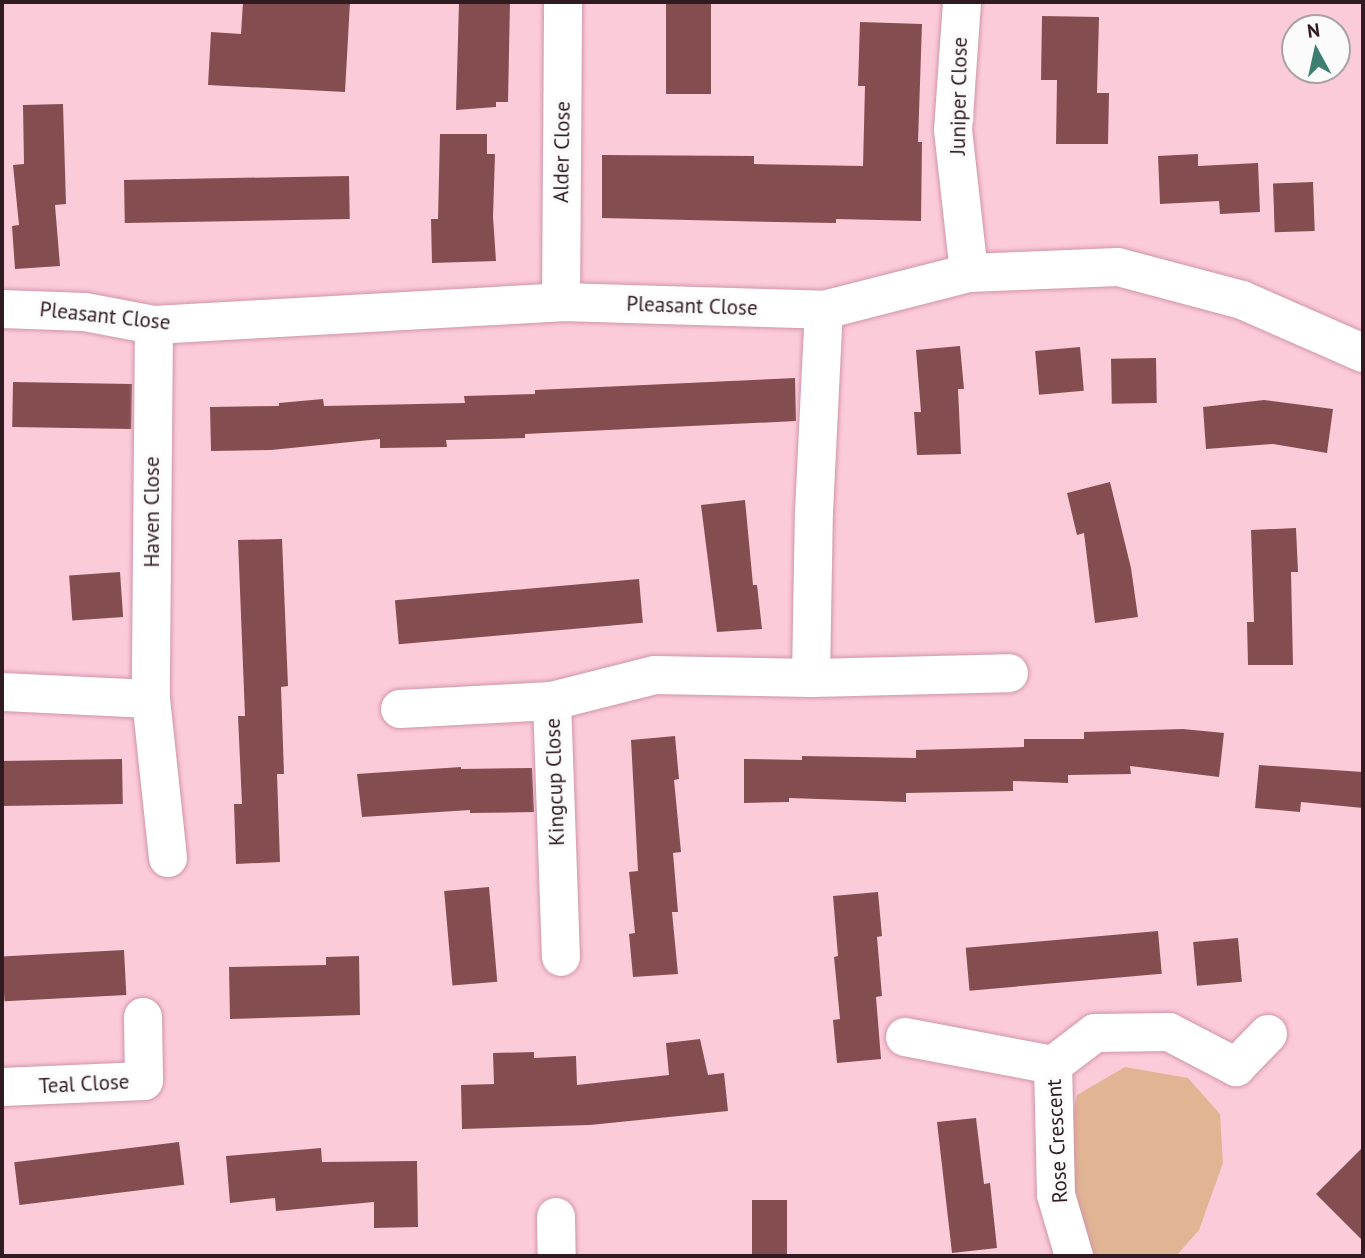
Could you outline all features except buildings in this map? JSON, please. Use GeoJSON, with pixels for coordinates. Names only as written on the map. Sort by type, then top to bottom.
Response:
{"type":"FeatureCollection","features":[{"type":"Feature","properties":{"kind":"street","name":"Alder Close"},"geometry":{"type":"LineString","coordinates":[[561,302],[564,2]]}},
{"type":"Feature","properties":{"kind":"street","name":"Juniper Close"},"geometry":{"type":"LineString","coordinates":[[962,2],[953,130],[969,273]]}},
{"type":"Feature","properties":{"kind":"street","name":"Pleasant Close"},"geometry":{"type":"LineString","coordinates":[[2,309],[86,312],[154,325],[561,302],[824,310],[969,273],[1118,267],[1242,300],[1363,353]]}},
{"type":"Feature","properties":{"kind":"street"},"geometry":{"type":"LineString","coordinates":[[811,678],[814,512],[824,310]]}},
{"type":"Feature","properties":{"kind":"street","name":"Haven Close"},"geometry":{"type":"LineString","coordinates":[[154,325],[150,699],[168,858]]}},
{"type":"Feature","properties":{"kind":"street","name":"Kingcup Close"},"geometry":{"type":"LineString","coordinates":[[561,957],[552,701],[655,675],[811,678],[1009,673]]}},
{"type":"Feature","properties":{"kind":"street"},"geometry":{"type":"LineString","coordinates":[[2,692],[150,699]]}},
{"type":"Feature","properties":{"kind":"street"},"geometry":{"type":"LineString","coordinates":[[400,709],[552,701]]}},
{"type":"Feature","properties":{"kind":"street","name":"Teal Close"},"geometry":{"type":"LineString","coordinates":[[2,1087],[144,1081],[143,1017]]}},
{"type":"Feature","properties":{"kind":"street","name":"Rose Crescent"},"geometry":{"type":"LineString","coordinates":[[905,1037],[1053,1065],[1095,1033],[1169,1032],[1236,1067],[1268,1034]]}},
{"type":"Feature","properties":{"kind":"street","name":"Rose Crescent"},"geometry":{"type":"LineString","coordinates":[[1053,1065],[1056,1195],[1074,1256]]}},
{"type":"Feature","properties":{"kind":"street"},"geometry":{"type":"LineString","coordinates":[[556,1217],[557,1256]]}},
{"type":"Feature","properties":{"kind":"shaded area"},"geometry":{"type":"Polygon","coordinates":[[[1125,1067],[1188,1078],[1220,1114],[1223,1163],[1199,1230],[1176,1256],[1084,1256],[1065,1156],[1077,1095],[1125,1067]]]}}]}
